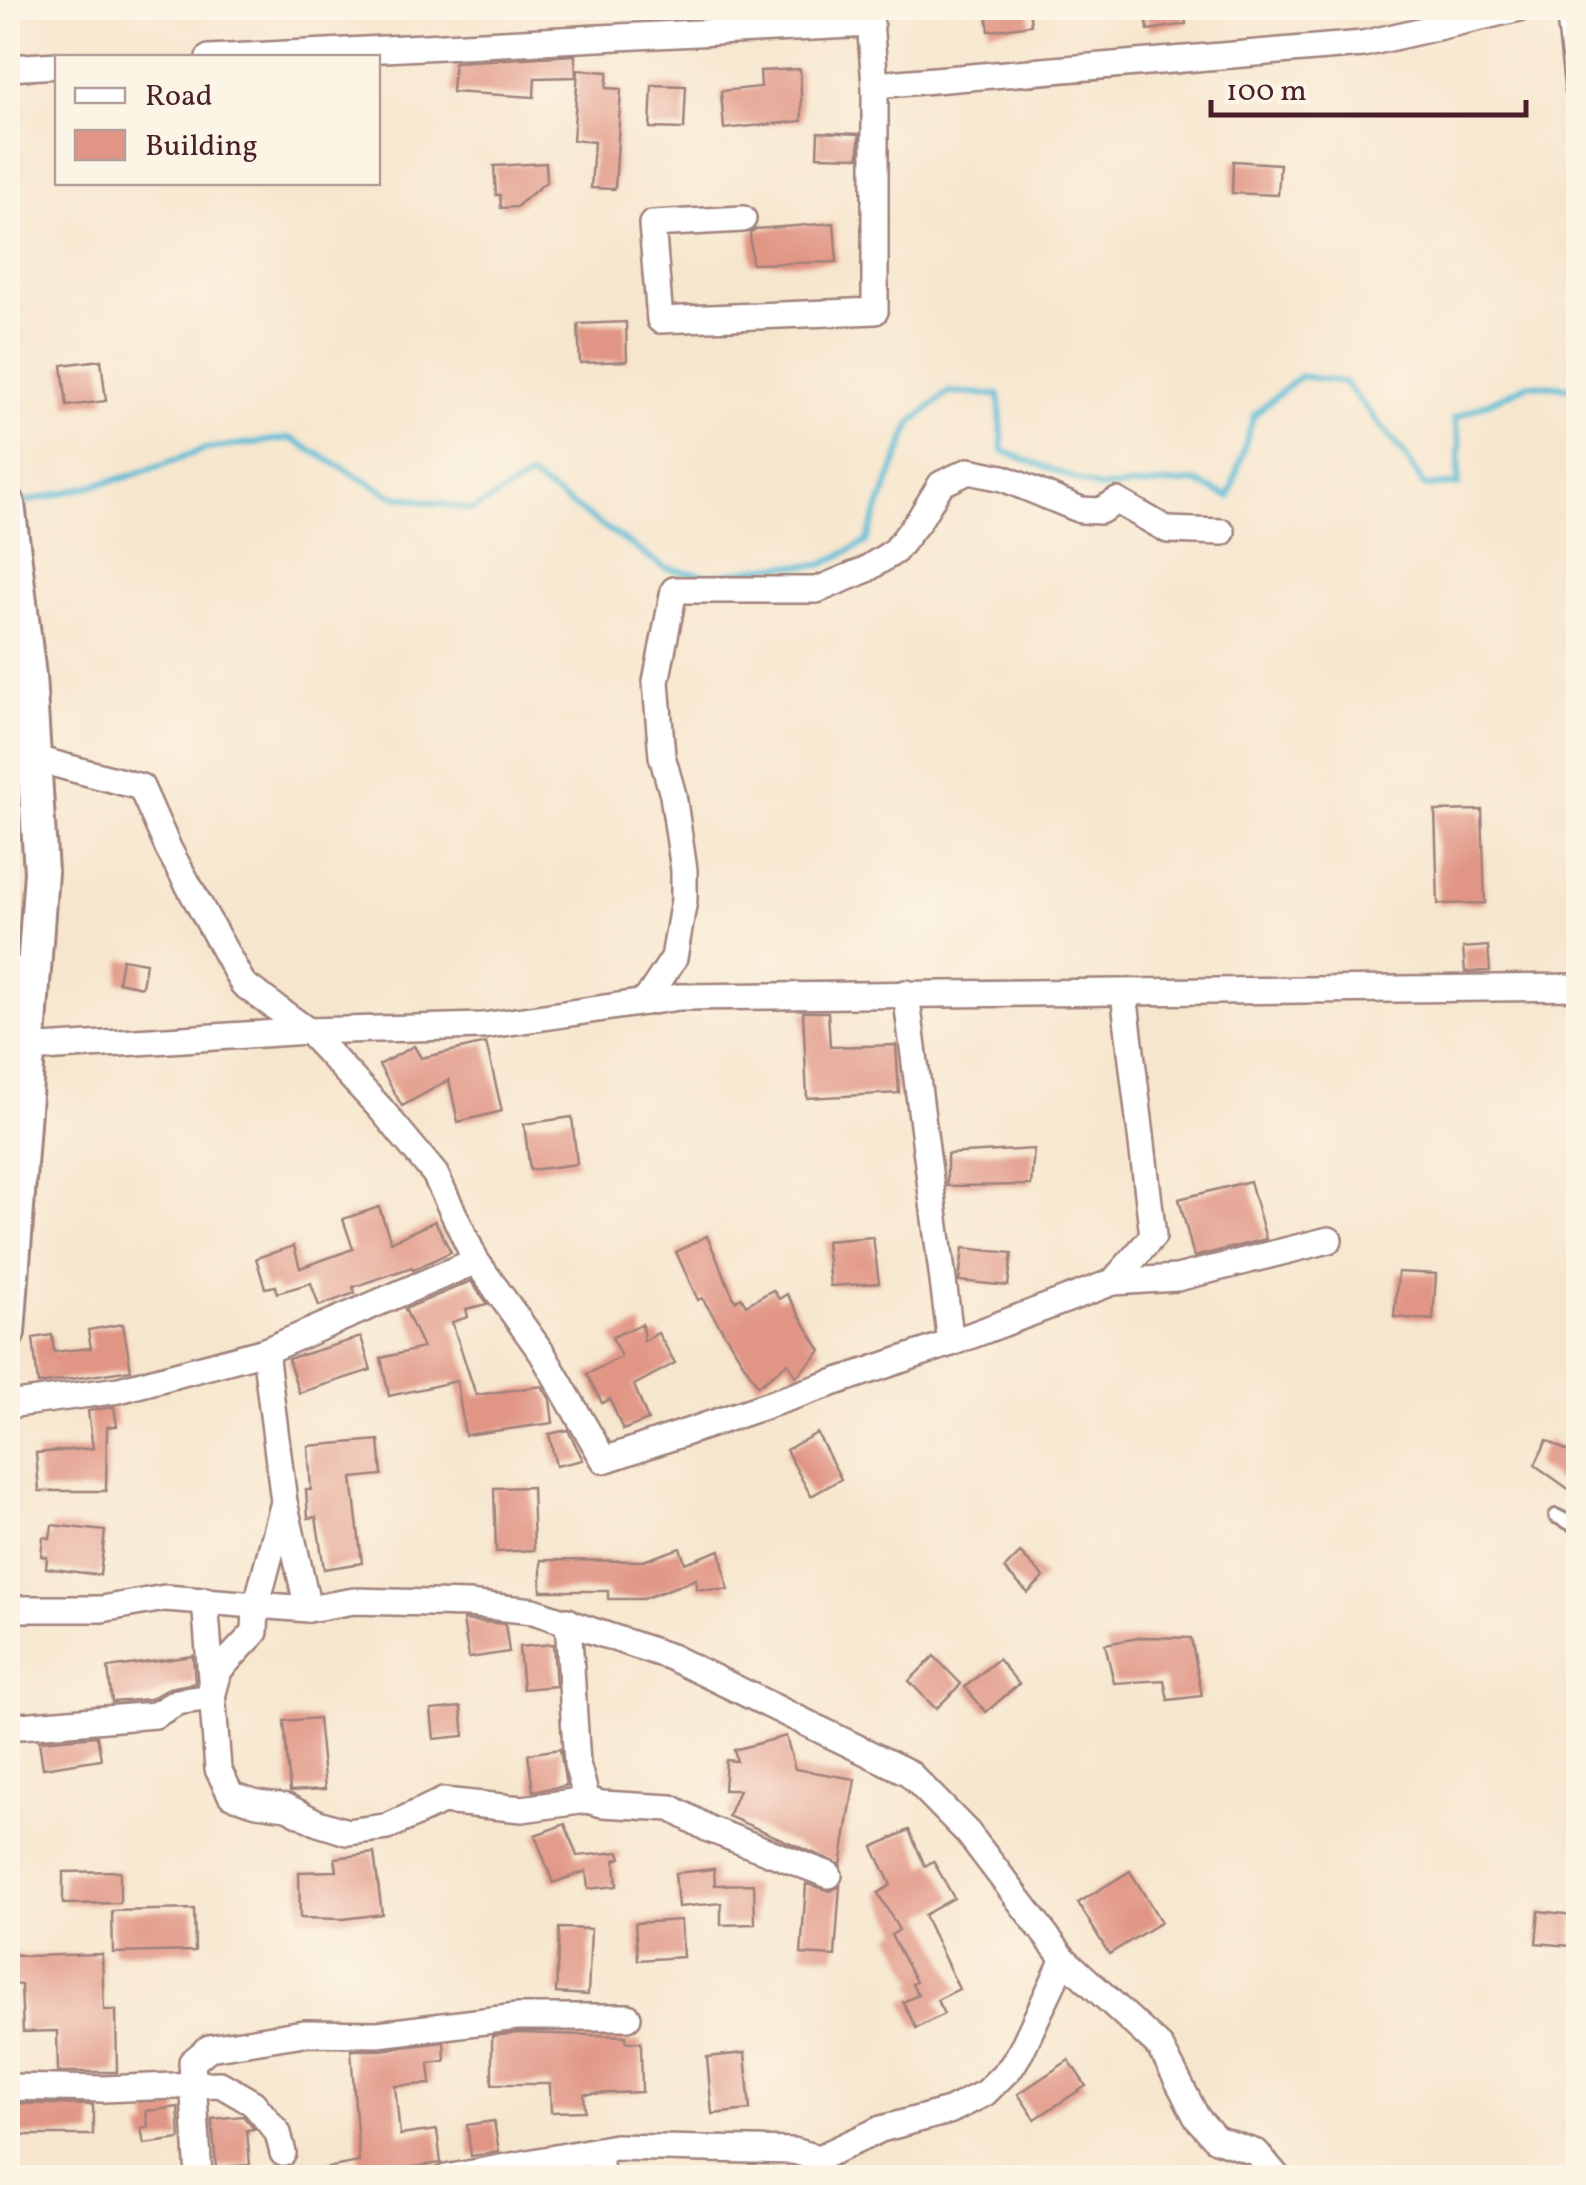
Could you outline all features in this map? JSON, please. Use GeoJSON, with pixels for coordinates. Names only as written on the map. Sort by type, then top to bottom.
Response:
{"type":"FeatureCollection","features":[{"type":"Feature","properties":{"kind":"street"},"geometry":{"type":"LineString","coordinates":[[875,85],[1363,44],[1520,8]]}},
{"type":"Feature","properties":{"kind":"street"},"geometry":{"type":"LineString","coordinates":[[1568,8],[1578,88]]}},
{"type":"Feature","properties":{"kind":"street"},"geometry":{"type":"LineString","coordinates":[[256,55],[870,16],[875,85],[875,311],[660,320],[652,224],[743,219]]}},
{"type":"Feature","properties":{"kind":"street"},"geometry":{"type":"LineString","coordinates":[[8,68],[55,65]]}},
{"type":"Feature","properties":{"kind":"street"},"geometry":{"type":"LineString","coordinates":[[645,1002],[674,958],[684,900],[684,870],[662,756],[656,682],[674,590],[817,590],[866,570],[895,550],[940,484],[969,471],[1003,478],[1081,510],[1100,511],[1117,501],[1168,530],[1222,532]]}},
{"type":"Feature","properties":{"kind":"street"},"geometry":{"type":"LineString","coordinates":[[8,504],[18,679],[36,759],[41,872],[20,970],[27,1049],[12,1186],[8,1333]]}},
{"type":"Feature","properties":{"kind":"street"},"geometry":{"type":"LineString","coordinates":[[36,759],[142,786],[169,850],[243,984],[308,1030],[435,1174],[476,1262],[542,1353],[604,1460],[951,1343],[1113,1282],[1177,1278],[1329,1240]]}},
{"type":"Feature","properties":{"kind":"street"},"geometry":{"type":"LineString","coordinates":[[674,958],[712,996]]}},
{"type":"Feature","properties":{"kind":"street"},"geometry":{"type":"LineString","coordinates":[[27,1049],[308,1030],[483,1026],[712,996],[1578,987]]}},
{"type":"Feature","properties":{"kind":"street"},"geometry":{"type":"LineString","coordinates":[[906,993],[951,1343]]}},
{"type":"Feature","properties":{"kind":"street"},"geometry":{"type":"LineString","coordinates":[[1124,993],[1153,1236],[1177,1278]]}},
{"type":"Feature","properties":{"kind":"street"},"geometry":{"type":"LineString","coordinates":[[1113,1282],[1153,1236]]}},
{"type":"Feature","properties":{"kind":"street"},"geometry":{"type":"LineString","coordinates":[[8,1405],[119,1390],[265,1350],[476,1262]]}},
{"type":"Feature","properties":{"kind":"street"},"geometry":{"type":"LineString","coordinates":[[265,1350],[284,1502],[308,1609]]}},
{"type":"Feature","properties":{"kind":"street"},"geometry":{"type":"LineString","coordinates":[[212,1697],[219,1670],[255,1632],[256,1607],[284,1502]]}},
{"type":"Feature","properties":{"kind":"street"},"geometry":{"type":"LineString","coordinates":[[8,1609],[102,1609],[165,1598],[308,1609],[354,1601],[468,1604],[532,1611],[670,1657],[909,1774],[968,1833],[1064,1959],[1161,2048],[1198,2118],[1216,2139],[1258,2153],[1278,2178]]}},
{"type":"Feature","properties":{"kind":"street"},"geometry":{"type":"LineString","coordinates":[[205,1600],[218,1769],[232,1794],[257,1803],[287,1807],[346,1832],[387,1827],[443,1801],[522,1810],[587,1800],[670,1808],[709,1829],[829,1875]]}},
{"type":"Feature","properties":{"kind":"street"},"geometry":{"type":"LineString","coordinates":[[568,1621],[576,1764],[587,1800]]}},
{"type":"Feature","properties":{"kind":"street"},"geometry":{"type":"LineString","coordinates":[[8,1727],[155,1715],[177,1702],[212,1697]]}},
{"type":"Feature","properties":{"kind":"street"},"geometry":{"type":"LineString","coordinates":[[446,2178],[631,2146],[793,2152],[819,2168],[882,2130],[949,2111],[986,2094],[1021,2051],[1064,1959]]}},
{"type":"Feature","properties":{"kind":"street"},"geometry":{"type":"LineString","coordinates":[[198,2178],[192,2062],[209,2048],[304,2033],[378,2034],[517,2018],[628,2016]]}},
{"type":"Feature","properties":{"kind":"street"},"geometry":{"type":"LineString","coordinates":[[8,2087],[103,2089],[220,2084],[253,2103],[278,2133],[283,2153]]}},
{"type":"Feature","properties":{"kind":"street"},"geometry":{"type":"LineString","coordinates":[[598,2150],[602,2178]]}},
{"type":"Feature","properties":{"kind":"lane"},"geometry":{"type":"LineString","coordinates":[[1556,1516],[1574,1525],[1578,1523]]}},
{"type":"Feature","properties":{"kind":"building"},"geometry":{"type":"Polygon","coordinates":[[[986,8],[1029,8],[1031,25],[989,31],[986,8]]]}},
{"type":"Feature","properties":{"kind":"building"},"geometry":{"type":"Polygon","coordinates":[[[1145,8],[1184,8],[1186,24],[1148,30],[1145,8]]]}},
{"type":"Feature","properties":{"kind":"building"},"geometry":{"type":"Polygon","coordinates":[[[575,55],[576,77],[535,78],[534,97],[452,92],[454,62],[575,55]]]}},
{"type":"Feature","properties":{"kind":"building"},"geometry":{"type":"Polygon","coordinates":[[[800,69],[802,121],[724,129],[721,91],[761,87],[760,71],[800,69]]]}},
{"type":"Feature","properties":{"kind":"building"},"geometry":{"type":"Polygon","coordinates":[[[578,70],[608,72],[606,88],[621,89],[615,189],[591,188],[594,142],[573,140],[578,70]]]}},
{"type":"Feature","properties":{"kind":"building"},"geometry":{"type":"Polygon","coordinates":[[[652,85],[686,86],[684,129],[650,128],[652,85]]]}},
{"type":"Feature","properties":{"kind":"building"},"geometry":{"type":"Polygon","coordinates":[[[818,132],[859,134],[859,157],[817,156],[818,132]]]}},
{"type":"Feature","properties":{"kind":"building"},"geometry":{"type":"Polygon","coordinates":[[[1233,161],[1280,164],[1278,195],[1232,193],[1233,161]]]}},
{"type":"Feature","properties":{"kind":"building"},"geometry":{"type":"Polygon","coordinates":[[[546,163],[547,181],[516,207],[501,208],[494,166],[546,163]]]}},
{"type":"Feature","properties":{"kind":"building"},"geometry":{"type":"Polygon","coordinates":[[[834,223],[837,262],[752,264],[750,233],[756,229],[834,223]]]}},
{"type":"Feature","properties":{"kind":"building"},"geometry":{"type":"Polygon","coordinates":[[[626,322],[627,361],[580,363],[578,324],[626,322]]]}},
{"type":"Feature","properties":{"kind":"building"},"geometry":{"type":"Polygon","coordinates":[[[101,360],[106,401],[67,406],[62,365],[101,360]]]}},
{"type":"Feature","properties":{"kind":"building"},"geometry":{"type":"Polygon","coordinates":[[[1482,810],[1485,903],[1438,904],[1435,811],[1482,810]]]}},
{"type":"Feature","properties":{"kind":"building"},"geometry":{"type":"Polygon","coordinates":[[[1488,946],[1490,971],[1465,972],[1463,948],[1488,946]]]}},
{"type":"Feature","properties":{"kind":"building"},"geometry":{"type":"Polygon","coordinates":[[[122,959],[146,963],[142,987],[118,982],[122,959]]]}},
{"type":"Feature","properties":{"kind":"building"},"geometry":{"type":"Polygon","coordinates":[[[803,1012],[828,1012],[830,1047],[896,1045],[899,1093],[807,1098],[803,1012]]]}},
{"type":"Feature","properties":{"kind":"building"},"geometry":{"type":"Polygon","coordinates":[[[486,1043],[502,1111],[458,1122],[449,1080],[402,1106],[379,1065],[414,1046],[421,1058],[486,1043]]]}},
{"type":"Feature","properties":{"kind":"building"},"geometry":{"type":"Polygon","coordinates":[[[572,1117],[577,1164],[530,1170],[524,1124],[572,1117]]]}},
{"type":"Feature","properties":{"kind":"building"},"geometry":{"type":"Polygon","coordinates":[[[1034,1149],[1031,1185],[947,1186],[947,1154],[1034,1149]]]}},
{"type":"Feature","properties":{"kind":"building"},"geometry":{"type":"Polygon","coordinates":[[[1250,1181],[1266,1239],[1194,1257],[1179,1199],[1250,1181]]]}},
{"type":"Feature","properties":{"kind":"building"},"geometry":{"type":"Polygon","coordinates":[[[379,1207],[391,1242],[435,1221],[451,1252],[413,1270],[412,1267],[353,1287],[355,1293],[319,1306],[311,1283],[277,1293],[276,1286],[265,1288],[256,1258],[294,1246],[300,1268],[353,1249],[343,1219],[379,1207]]]}},
{"type":"Feature","properties":{"kind":"building"},"geometry":{"type":"Polygon","coordinates":[[[707,1236],[735,1301],[741,1297],[746,1305],[773,1290],[779,1299],[787,1294],[821,1351],[796,1377],[788,1363],[758,1386],[702,1298],[698,1300],[676,1252],[707,1236]]]}},
{"type":"Feature","properties":{"kind":"building"},"geometry":{"type":"Polygon","coordinates":[[[873,1237],[879,1283],[830,1286],[826,1241],[873,1237]]]}},
{"type":"Feature","properties":{"kind":"building"},"geometry":{"type":"Polygon","coordinates":[[[963,1248],[1012,1253],[1008,1286],[959,1281],[963,1248]]]}},
{"type":"Feature","properties":{"kind":"building"},"geometry":{"type":"Polygon","coordinates":[[[1398,1272],[1436,1274],[1433,1320],[1394,1317],[1398,1272]]]}},
{"type":"Feature","properties":{"kind":"building"},"geometry":{"type":"Polygon","coordinates":[[[471,1281],[487,1304],[466,1309],[468,1317],[452,1322],[476,1395],[542,1386],[550,1399],[553,1423],[465,1435],[457,1381],[389,1396],[381,1358],[423,1348],[405,1309],[471,1281]]]}},
{"type":"Feature","properties":{"kind":"building"},"geometry":{"type":"Polygon","coordinates":[[[123,1324],[131,1370],[38,1384],[33,1338],[52,1335],[54,1352],[91,1348],[88,1330],[123,1324]]]}},
{"type":"Feature","properties":{"kind":"building"},"geometry":{"type":"Polygon","coordinates":[[[642,1324],[644,1341],[658,1333],[675,1363],[634,1385],[648,1420],[623,1430],[610,1399],[602,1403],[587,1374],[621,1357],[612,1337],[642,1324]]]}},
{"type":"Feature","properties":{"kind":"building"},"geometry":{"type":"Polygon","coordinates":[[[361,1337],[371,1370],[299,1393],[288,1359],[361,1337]]]}},
{"type":"Feature","properties":{"kind":"building"},"geometry":{"type":"Polygon","coordinates":[[[114,1407],[117,1426],[107,1427],[106,1491],[39,1491],[36,1453],[93,1448],[88,1411],[114,1407]]]}},
{"type":"Feature","properties":{"kind":"building"},"geometry":{"type":"Polygon","coordinates":[[[568,1430],[583,1460],[556,1466],[549,1434],[568,1430]]]}},
{"type":"Feature","properties":{"kind":"building"},"geometry":{"type":"Polygon","coordinates":[[[817,1433],[841,1479],[811,1496],[786,1450],[817,1433]]]}},
{"type":"Feature","properties":{"kind":"building"},"geometry":{"type":"Polygon","coordinates":[[[379,1440],[382,1475],[352,1478],[362,1563],[324,1569],[316,1517],[308,1518],[308,1446],[379,1440]]]}},
{"type":"Feature","properties":{"kind":"building"},"geometry":{"type":"Polygon","coordinates":[[[1547,1440],[1578,1457],[1574,1493],[1535,1465],[1547,1440]]]}},
{"type":"Feature","properties":{"kind":"building"},"geometry":{"type":"Polygon","coordinates":[[[532,1487],[534,1550],[496,1552],[494,1488],[532,1487]]]}},
{"type":"Feature","properties":{"kind":"building"},"geometry":{"type":"Polygon","coordinates":[[[52,1525],[105,1531],[100,1575],[46,1568],[47,1557],[41,1556],[43,1537],[50,1538],[52,1525]]]}},
{"type":"Feature","properties":{"kind":"building"},"geometry":{"type":"Polygon","coordinates":[[[680,1548],[685,1563],[720,1550],[728,1590],[697,1589],[696,1579],[643,1599],[608,1599],[608,1591],[541,1591],[541,1560],[643,1561],[680,1548]]]}},
{"type":"Feature","properties":{"kind":"building"},"geometry":{"type":"Polygon","coordinates":[[[1020,1553],[1044,1577],[1028,1593],[1004,1569],[1020,1553]]]}},
{"type":"Feature","properties":{"kind":"building"},"geometry":{"type":"Polygon","coordinates":[[[463,1620],[505,1624],[509,1652],[469,1658],[463,1620]]]}},
{"type":"Feature","properties":{"kind":"building"},"geometry":{"type":"Polygon","coordinates":[[[1144,1637],[1191,1638],[1202,1696],[1168,1700],[1164,1680],[1114,1683],[1105,1644],[1144,1637]]]}},
{"type":"Feature","properties":{"kind":"building"},"geometry":{"type":"Polygon","coordinates":[[[553,1644],[556,1686],[523,1689],[519,1647],[553,1644]]]}},
{"type":"Feature","properties":{"kind":"building"},"geometry":{"type":"Polygon","coordinates":[[[193,1656],[195,1683],[169,1688],[150,1699],[112,1702],[108,1668],[193,1656]]]}},
{"type":"Feature","properties":{"kind":"building"},"geometry":{"type":"Polygon","coordinates":[[[934,1656],[961,1684],[936,1709],[909,1681],[934,1656]]]}},
{"type":"Feature","properties":{"kind":"building"},"geometry":{"type":"Polygon","coordinates":[[[998,1659],[1019,1684],[986,1712],[965,1687],[998,1659]]]}},
{"type":"Feature","properties":{"kind":"building"},"geometry":{"type":"Polygon","coordinates":[[[461,1707],[464,1736],[434,1739],[431,1710],[461,1707]]]}},
{"type":"Feature","properties":{"kind":"building"},"geometry":{"type":"Polygon","coordinates":[[[318,1718],[325,1789],[290,1791],[284,1721],[318,1718]]]}},
{"type":"Feature","properties":{"kind":"building"},"geometry":{"type":"Polygon","coordinates":[[[97,1736],[101,1759],[43,1768],[39,1741],[97,1736]]]}},
{"type":"Feature","properties":{"kind":"building"},"geometry":{"type":"Polygon","coordinates":[[[786,1736],[795,1769],[855,1779],[841,1865],[728,1816],[739,1790],[724,1790],[726,1760],[737,1761],[734,1750],[786,1736]]]}},
{"type":"Feature","properties":{"kind":"building"},"geometry":{"type":"Polygon","coordinates":[[[560,1749],[566,1786],[533,1791],[528,1754],[560,1749]]]}},
{"type":"Feature","properties":{"kind":"building"},"geometry":{"type":"Polygon","coordinates":[[[565,1824],[577,1856],[619,1852],[621,1858],[615,1860],[617,1886],[588,1889],[586,1871],[553,1883],[535,1835],[565,1824]]]}},
{"type":"Feature","properties":{"kind":"building"},"geometry":{"type":"Polygon","coordinates":[[[909,1830],[925,1866],[933,1861],[954,1898],[924,1915],[959,1989],[937,2000],[944,2014],[916,2028],[903,2002],[918,1995],[912,1984],[916,1982],[891,1935],[899,1930],[878,1893],[891,1885],[873,1847],[909,1830]]]}},
{"type":"Feature","properties":{"kind":"building"},"geometry":{"type":"Polygon","coordinates":[[[374,1853],[382,1914],[343,1919],[300,1918],[299,1872],[337,1871],[335,1858],[374,1853]]]}},
{"type":"Feature","properties":{"kind":"building"},"geometry":{"type":"Polygon","coordinates":[[[714,1869],[715,1885],[754,1884],[755,1924],[721,1925],[721,1903],[678,1907],[675,1873],[714,1869]]]}},
{"type":"Feature","properties":{"kind":"building"},"geometry":{"type":"Polygon","coordinates":[[[120,1871],[120,1903],[63,1904],[63,1872],[120,1871]]]}},
{"type":"Feature","properties":{"kind":"building"},"geometry":{"type":"Polygon","coordinates":[[[1130,1871],[1161,1922],[1109,1954],[1078,1903],[1130,1871]]]}},
{"type":"Feature","properties":{"kind":"building"},"geometry":{"type":"Polygon","coordinates":[[[806,1884],[831,1891],[840,1886],[835,1956],[801,1954],[806,1884]]]}},
{"type":"Feature","properties":{"kind":"building"},"geometry":{"type":"Polygon","coordinates":[[[194,1909],[195,1951],[113,1953],[112,1911],[194,1909]]]}},
{"type":"Feature","properties":{"kind":"building"},"geometry":{"type":"Polygon","coordinates":[[[1539,1911],[1574,1915],[1571,1946],[1536,1943],[1539,1911]]]}},
{"type":"Feature","properties":{"kind":"building"},"geometry":{"type":"Polygon","coordinates":[[[681,1920],[683,1957],[638,1960],[635,1923],[681,1920]]]}},
{"type":"Feature","properties":{"kind":"building"},"geometry":{"type":"Polygon","coordinates":[[[559,1928],[591,1929],[588,1995],[556,1993],[559,1928]]]}},
{"type":"Feature","properties":{"kind":"building"},"geometry":{"type":"Polygon","coordinates":[[[8,1953],[102,1954],[104,2010],[116,2010],[117,2072],[58,2072],[57,2031],[23,2032],[21,1985],[8,1983],[8,1953]]]}},
{"type":"Feature","properties":{"kind":"building"},"geometry":{"type":"Polygon","coordinates":[[[492,2036],[626,2036],[626,2042],[641,2042],[642,2092],[584,2094],[585,2111],[551,2112],[550,2084],[492,2084],[492,2036]]]}},
{"type":"Feature","properties":{"kind":"building"},"geometry":{"type":"Polygon","coordinates":[[[444,2042],[445,2061],[429,2063],[431,2084],[395,2086],[400,2135],[437,2130],[441,2163],[400,2169],[401,2175],[381,2178],[321,2178],[321,2169],[359,2162],[351,2050],[444,2042]]]}},
{"type":"Feature","properties":{"kind":"building"},"geometry":{"type":"Polygon","coordinates":[[[745,2053],[750,2110],[712,2114],[707,2057],[745,2053]]]}},
{"type":"Feature","properties":{"kind":"building"},"geometry":{"type":"Polygon","coordinates":[[[1069,2060],[1086,2086],[1035,2119],[1018,2094],[1069,2060]]]}},
{"type":"Feature","properties":{"kind":"building"},"geometry":{"type":"Polygon","coordinates":[[[8,2103],[93,2105],[93,2135],[8,2135],[8,2103]]]}},
{"type":"Feature","properties":{"kind":"building"},"geometry":{"type":"Polygon","coordinates":[[[178,2107],[180,2139],[144,2144],[141,2128],[148,2127],[146,2111],[178,2107]]]}},
{"type":"Feature","properties":{"kind":"building"},"geometry":{"type":"Polygon","coordinates":[[[243,2116],[254,2129],[247,2130],[250,2165],[216,2167],[212,2119],[243,2116]]]}},
{"type":"Feature","properties":{"kind":"building"},"geometry":{"type":"Polygon","coordinates":[[[494,2121],[499,2152],[471,2156],[467,2125],[494,2121]]]}},
{"type":"Feature","properties":{"kind":"waterway"},"geometry":{"type":"LineString","coordinates":[[26,502],[127,477],[206,449],[290,438],[391,495],[473,510],[530,477],[665,568],[711,576],[772,566],[822,565],[866,542],[912,422],[949,392],[999,395],[1003,451],[1099,488],[1195,482],[1229,497],[1254,415],[1300,376],[1344,382],[1405,455],[1424,486],[1458,485],[1460,442],[1454,418],[1529,384],[1578,388]]}}]}
